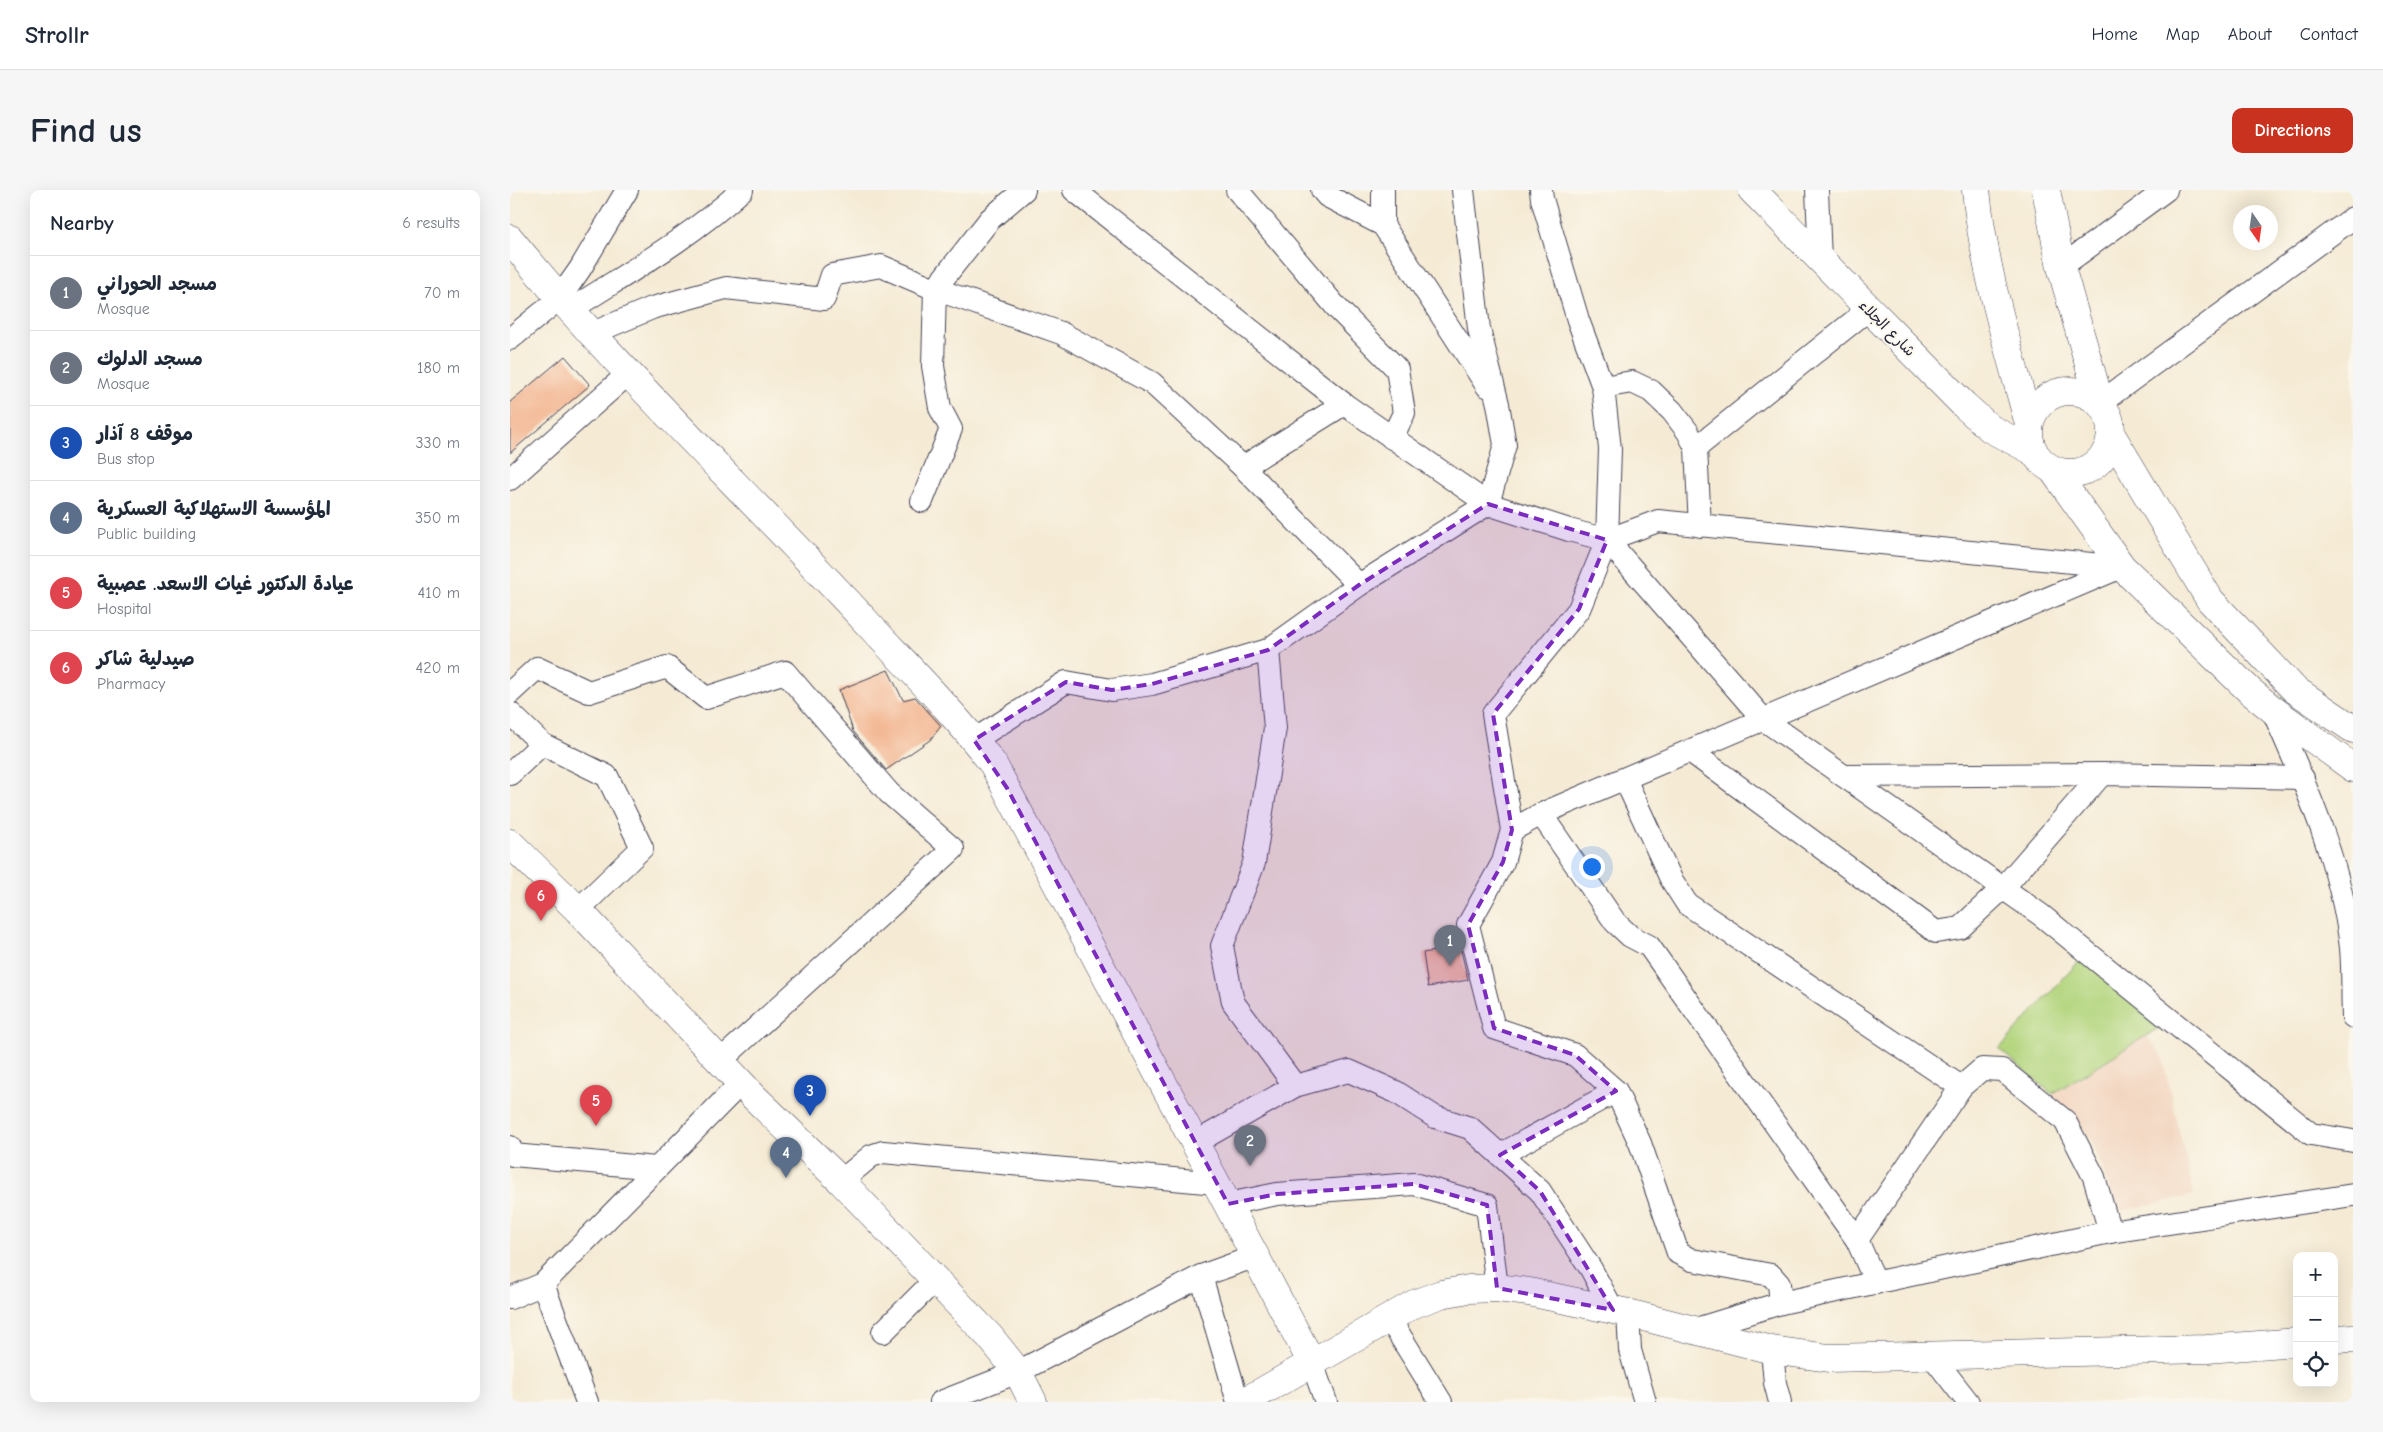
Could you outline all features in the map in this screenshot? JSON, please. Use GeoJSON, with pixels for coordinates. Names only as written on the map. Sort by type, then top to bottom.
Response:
{"type":"FeatureCollection","features":[{"type":"Feature","properties":{"kind":"main road","name":"شارع الجلاء"},"geometry":{"type":"LineString","coordinates":[[1752,190],[1991,429],[2033,452]]}},
{"type":"Feature","properties":{"kind":"main road"},"geometry":{"type":"LineString","coordinates":[[1976,190],[1979,218],[1994,295],[2029,424],[2029,438],[2033,452],[2042,463],[2053,470],[2066,474],[2079,473],[2091,468],[2101,460],[2108,449],[2112,436],[2111,424],[2107,413],[2100,403],[2061,267],[2046,190]]}},
{"type":"Feature","properties":{"kind":"main road"},"geometry":{"type":"LineString","coordinates":[[510,239],[565,304],[833,586],[974,740],[1007,788],[1312,1363]]}},
{"type":"Feature","properties":{"kind":"main road"},"geometry":{"type":"LineString","coordinates":[[2029,424],[2041,402],[2052,395],[2064,391],[2077,392],[2089,396],[2100,403]]}},
{"type":"Feature","properties":{"kind":"main road"},"geometry":{"type":"LineString","coordinates":[[2112,436],[2210,600],[2294,689],[2353,729]]}},
{"type":"Feature","properties":{"kind":"main road"},"geometry":{"type":"LineString","coordinates":[[2053,470],[2122,567],[2250,690],[2272,709],[2353,768]]}},
{"type":"Feature","properties":{"kind":"main road"},"geometry":{"type":"LineString","coordinates":[[510,842],[578,910],[741,1083],[841,1181],[990,1336],[1018,1372],[1032,1402]]}},
{"type":"Feature","properties":{"kind":"main road"},"geometry":{"type":"LineString","coordinates":[[1244,1402],[1414,1304],[1441,1294],[1469,1289],[1497,1288],[1529,1292],[1621,1311],[1772,1350],[1829,1358],[2207,1349],[2293,1342]]}},
{"type":"Feature","properties":{"kind":"main road"},"geometry":{"type":"LineString","coordinates":[[2338,1339],[2353,1338]]}},
{"type":"Feature","properties":{"kind":"street"},"geometry":{"type":"LineString","coordinates":[[565,304],[580,269],[628,190]]}},
{"type":"Feature","properties":{"kind":"street"},"geometry":{"type":"LineString","coordinates":[[510,339],[565,304],[671,245],[722,208],[742,190]]}},
{"type":"Feature","properties":{"kind":"street"},"geometry":{"type":"LineString","coordinates":[[922,501],[951,429],[940,408],[933,366],[935,290],[990,219],[1024,190]]}},
{"type":"Feature","properties":{"kind":"street"},"geometry":{"type":"LineString","coordinates":[[1074,190],[1344,404],[1488,504],[1607,540],[1763,719],[2041,915],[2310,1134],[2353,1141]]}},
{"type":"Feature","properties":{"kind":"street"},"geometry":{"type":"LineString","coordinates":[[1237,190],[1338,308],[1397,369],[1404,413],[1392,438]]}},
{"type":"Feature","properties":{"kind":"street"},"geometry":{"type":"LineString","coordinates":[[1322,190],[1327,196],[1382,225],[1498,404]]}},
{"type":"Feature","properties":{"kind":"street"},"geometry":{"type":"LineString","coordinates":[[1382,225],[1383,190]]}},
{"type":"Feature","properties":{"kind":"street"},"geometry":{"type":"LineString","coordinates":[[974,740],[1066,682],[1112,690],[1152,684],[1268,650],[1359,585],[1488,504],[1505,445],[1498,404],[1479,329],[1463,190]]}},
{"type":"Feature","properties":{"kind":"street"},"geometry":{"type":"LineString","coordinates":[[1542,190],[1542,199],[1578,320],[1603,387],[1610,449],[1607,540],[1579,609],[1493,714],[1512,830],[1503,862],[1468,925],[1494,1028],[1575,1055],[1616,1092],[1640,1143],[1678,1253],[1692,1260],[1772,1275],[1779,1284],[1781,1303]]}},
{"type":"Feature","properties":{"kind":"street"},"geometry":{"type":"LineString","coordinates":[[1817,190],[1820,260]]}},
{"type":"Feature","properties":{"kind":"street"},"geometry":{"type":"LineString","coordinates":[[2061,267],[2166,190]]}},
{"type":"Feature","properties":{"kind":"street"},"geometry":{"type":"LineString","coordinates":[[2100,403],[2353,218]]}},
{"type":"Feature","properties":{"kind":"street"},"geometry":{"type":"LineString","coordinates":[[593,333],[652,308],[726,288],[824,299],[832,275],[881,266],[935,290],[1060,333],[1152,382],[1243,467],[1359,585]]}},
{"type":"Feature","properties":{"kind":"street"},"geometry":{"type":"LineString","coordinates":[[1696,448],[1869,309]]}},
{"type":"Feature","properties":{"kind":"street"},"geometry":{"type":"LineString","coordinates":[[510,479],[629,372]]}},
{"type":"Feature","properties":{"kind":"street"},"geometry":{"type":"LineString","coordinates":[[1603,387],[1632,382],[1651,391],[1672,411],[1688,432],[1696,448],[1700,526]]}},
{"type":"Feature","properties":{"kind":"street"},"geometry":{"type":"LineString","coordinates":[[1243,467],[1344,404]]}},
{"type":"Feature","properties":{"kind":"street"},"geometry":{"type":"LineString","coordinates":[[1607,540],[1658,521],[2122,567]]}},
{"type":"Feature","properties":{"kind":"street"},"geometry":{"type":"LineString","coordinates":[[1512,830],[1541,814],[2122,567]]}},
{"type":"Feature","properties":{"kind":"street"},"geometry":{"type":"LineString","coordinates":[[1268,650],[1275,728],[1254,863],[1222,946],[1233,1002],[1295,1086]]}},
{"type":"Feature","properties":{"kind":"street"},"geometry":{"type":"LineString","coordinates":[[510,693],[537,668],[589,692],[667,667],[706,698],[785,672],[889,793],[953,849],[720,1061]]}},
{"type":"Feature","properties":{"kind":"street"},"geometry":{"type":"LineString","coordinates":[[2272,709],[2303,778],[2334,870],[2352,947],[2353,1017]]}},
{"type":"Feature","properties":{"kind":"street"},"geometry":{"type":"LineString","coordinates":[[510,713],[542,744],[607,776],[642,848],[578,910]]}},
{"type":"Feature","properties":{"kind":"street"},"geometry":{"type":"LineString","coordinates":[[510,774],[542,744]]}},
{"type":"Feature","properties":{"kind":"street"},"geometry":{"type":"LineString","coordinates":[[1690,751],[1936,932],[1960,928],[2004,888],[2102,774]]}},
{"type":"Feature","properties":{"kind":"street"},"geometry":{"type":"LineString","coordinates":[[1844,776],[2102,774],[2303,778]]}},
{"type":"Feature","properties":{"kind":"street"},"geometry":{"type":"LineString","coordinates":[[1625,779],[1671,879],[1687,904],[1961,1087]]}},
{"type":"Feature","properties":{"kind":"street"},"geometry":{"type":"LineString","coordinates":[[1541,814],[1615,922],[1630,936],[1650,946],[1857,1240],[1876,1283]]}},
{"type":"Feature","properties":{"kind":"street"},"geometry":{"type":"LineString","coordinates":[[1857,1240],[1961,1087],[1982,1069],[2002,1070],[2065,1121],[2094,1177],[2110,1232]]}},
{"type":"Feature","properties":{"kind":"street"},"geometry":{"type":"LineString","coordinates":[[1195,1143],[1295,1086],[1349,1071],[1396,1092],[1435,1118],[1470,1128],[1540,1191],[1621,1311],[1645,1402]]}},
{"type":"Feature","properties":{"kind":"street"},"geometry":{"type":"LineString","coordinates":[[510,1298],[543,1284],[741,1083]]}},
{"type":"Feature","properties":{"kind":"street"},"geometry":{"type":"LineString","coordinates":[[1500,1155],[1616,1092]]}},
{"type":"Feature","properties":{"kind":"street"},"geometry":{"type":"LineString","coordinates":[[510,1147],[513,1154],[656,1168]]}},
{"type":"Feature","properties":{"kind":"street"},"geometry":{"type":"LineString","coordinates":[[841,1181],[871,1156],[883,1152],[1222,1194],[1277,1194],[1414,1184],[1487,1205],[1497,1288]]}},
{"type":"Feature","properties":{"kind":"street"},"geometry":{"type":"LineString","coordinates":[[1693,1330],[1781,1303],[2110,1232],[2353,1195]]}},
{"type":"Feature","properties":{"kind":"street"},"geometry":{"type":"LineString","coordinates":[[940,1402],[1018,1372],[1201,1276],[1256,1256]]}},
{"type":"Feature","properties":{"kind":"street"},"geometry":{"type":"LineString","coordinates":[[1201,1276],[1238,1402]]}},
{"type":"Feature","properties":{"kind":"street"},"geometry":{"type":"LineString","coordinates":[[883,1332],[936,1280]]}},
{"type":"Feature","properties":{"kind":"street"},"geometry":{"type":"LineString","coordinates":[[543,1284],[587,1402]]}},
{"type":"Feature","properties":{"kind":"street"},"geometry":{"type":"LineString","coordinates":[[1389,1318],[1441,1402]]}},
{"type":"Feature","properties":{"kind":"street"},"geometry":{"type":"LineString","coordinates":[[1772,1350],[1775,1384],[1780,1402]]}},
{"type":"Feature","properties":{"kind":"street"},"geometry":{"type":"LineString","coordinates":[[1933,1357],[1968,1402]]}},
{"type":"Feature","properties":{"kind":"street"},"geometry":{"type":"LineString","coordinates":[[1312,1363],[1326,1402]]}},
{"type":"Feature","properties":{"kind":"highlighted area"},"geometry":{"type":"Polygon","coordinates":[[[1488,504],[1607,540],[1579,609],[1493,714],[1512,830],[1503,862],[1468,925],[1494,1028],[1575,1055],[1616,1091],[1500,1155],[1540,1191],[1613,1310],[1497,1288],[1487,1205],[1414,1184],[1277,1194],[1228,1204],[1007,788],[974,740],[1066,682],[1112,690],[1152,684],[1268,650],[1359,585],[1488,504]]]}},
{"type":"Feature","properties":{"kind":"shaded area"},"geometry":{"type":"Polygon","coordinates":[[[2146,1036],[2162,1055],[2194,1195],[2118,1212],[2093,1143],[2052,1094],[2146,1036]]]}},
{"type":"Feature","properties":{"kind":"green space"},"geometry":{"type":"Polygon","coordinates":[[[2082,958],[2162,1026],[2052,1094],[1999,1049],[2082,958]]]}},
{"type":"Feature","properties":{"kind":"building"},"geometry":{"type":"Polygon","coordinates":[[[565,356],[590,385],[510,453],[510,402],[565,356]]]}},
{"type":"Feature","properties":{"kind":"building"},"geometry":{"type":"Polygon","coordinates":[[[888,670],[903,700],[915,697],[941,726],[930,740],[886,770],[853,731],[839,690],[888,670]]]}},
{"type":"Feature","properties":{"kind":"building"},"geometry":{"type":"Polygon","coordinates":[[[1460,947],[1468,980],[1428,987],[1423,953],[1460,947]]]}},
{"type":"Feature","properties":{"kind":"place","name":"صيدلية شاكر"},"geometry":{"type":"Point","coordinates":[541,921]}},
{"type":"Feature","properties":{"kind":"place","name":"مسجد الحوراني"},"geometry":{"type":"Point","coordinates":[1450,966]}},
{"type":"Feature","properties":{"kind":"place","name":"موقف 8 آذار"},"geometry":{"type":"Point","coordinates":[810,1116]}},
{"type":"Feature","properties":{"kind":"place","name":"عيادة الدكتور غياث الاسعد. عصبية"},"geometry":{"type":"Point","coordinates":[596,1126]}},
{"type":"Feature","properties":{"kind":"place","name":"مسجد الدلوك"},"geometry":{"type":"Point","coordinates":[1250,1166]}},
{"type":"Feature","properties":{"kind":"place","name":"المؤسسة الاستهلاكية العسكرية"},"geometry":{"type":"Point","coordinates":[786,1178]}}]}
